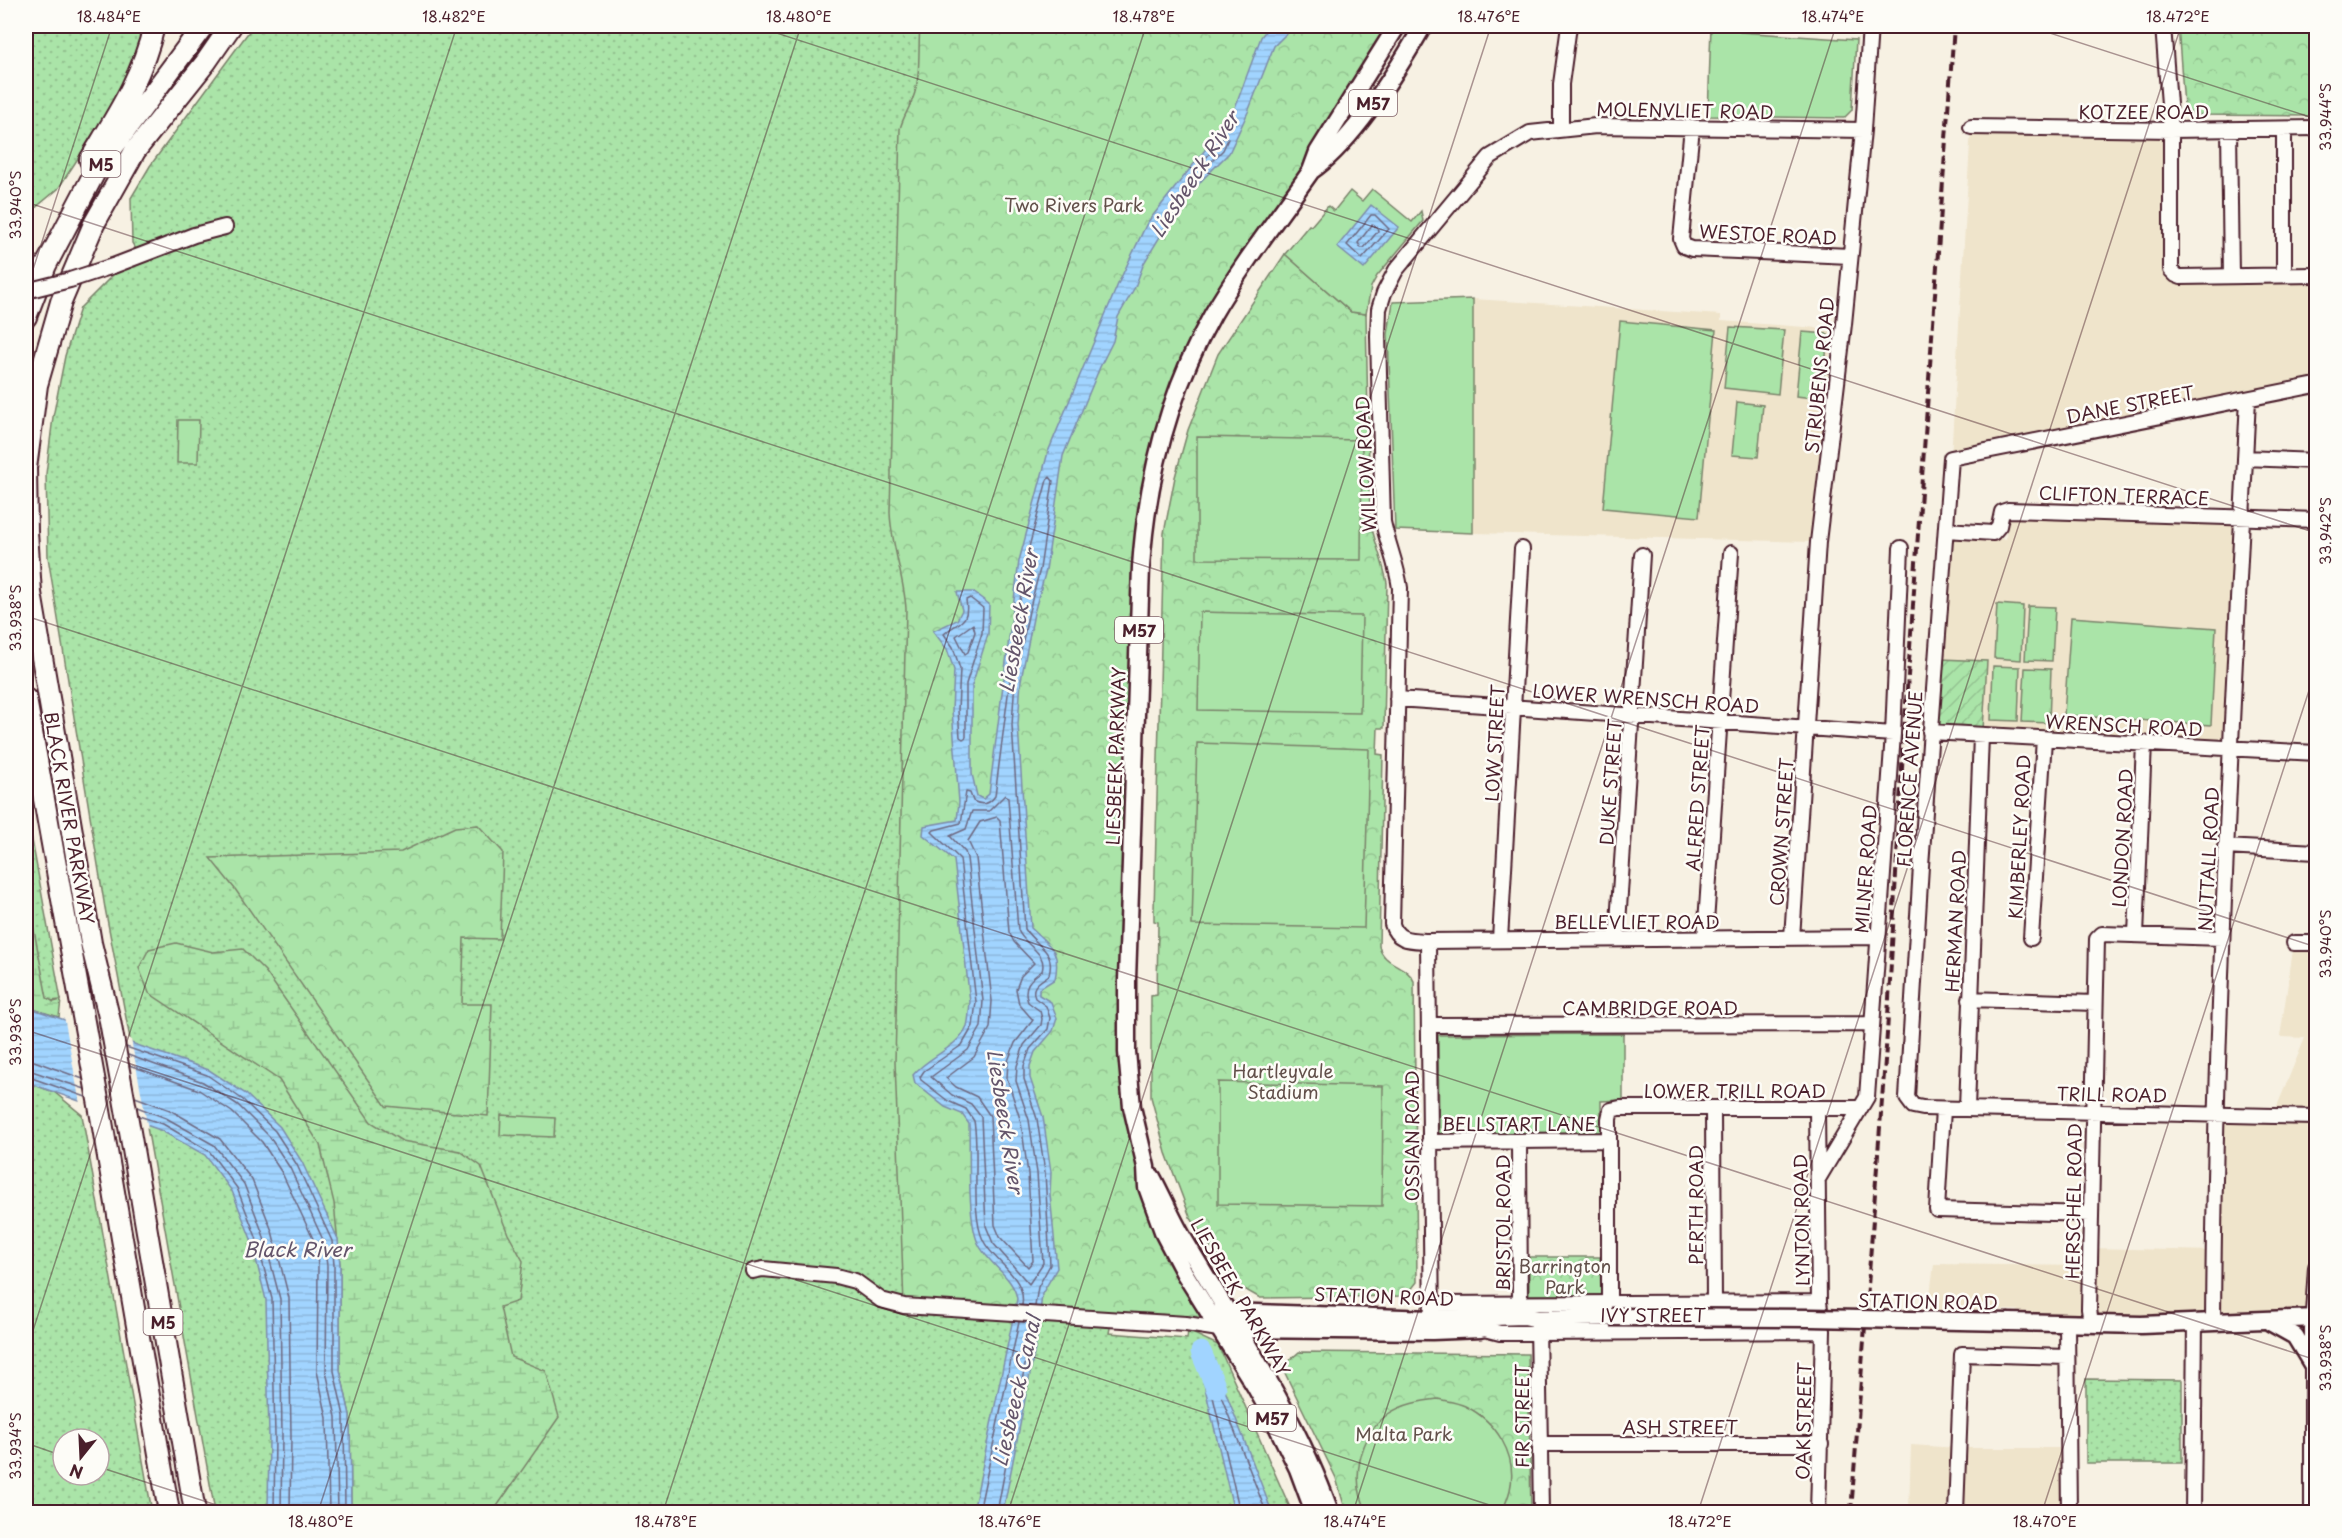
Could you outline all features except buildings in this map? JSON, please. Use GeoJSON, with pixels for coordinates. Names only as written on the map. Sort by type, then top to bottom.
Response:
{"type":"FeatureCollection","features":[{"type":"Feature","properties":{"kind":"highway"},"geometry":{"type":"LineString","coordinates":[[26,307],[29,282],[50,233],[75,185],[135,85],[154,26]]}},
{"type":"Feature","properties":{"kind":"highway","name":"M5"},"geometry":{"type":"LineString","coordinates":[[26,317],[46,265],[96,170],[203,26]]}},
{"type":"Feature","properties":{"kind":"highway","name":"BLACK RIVER PARKWAY"},"geometry":{"type":"LineString","coordinates":[[195,1512],[130,1132],[110,1021],[92,943],[31,593],[26,468],[37,385],[61,302],[94,224],[135,151],[206,62],[231,26]]}},
{"type":"Feature","properties":{"kind":"highway"},"geometry":{"type":"LineString","coordinates":[[206,62],[242,26]]}},
{"type":"Feature","properties":{"kind":"highway","name":"BLACK RIVER PARKWAY"},"geometry":{"type":"LineString","coordinates":[[26,699],[169,1512]]}},
{"type":"Feature","properties":{"kind":"main road","name":"LIESBEEK PARKWAY"},"geometry":{"type":"LineString","coordinates":[[1314,1512],[1307,1490],[1285,1441],[1255,1386],[1214,1322],[1164,1234],[1147,1186],[1146,1167],[1132,1107],[1127,1052],[1141,567],[1146,509],[1165,426],[1180,383],[1201,338],[1230,287],[1311,171],[1318,153],[1397,26]]}},
{"type":"Feature","properties":{"kind":"main road","name":"LIESBEEK PARKWAY"},"geometry":{"type":"LineString","coordinates":[[1311,171],[1330,158],[1370,107],[1423,26]]}},
{"type":"Feature","properties":{"kind":"main road","name":"LIESBEEK PARKWAY"},"geometry":{"type":"LineString","coordinates":[[1146,1167],[1184,1240],[1282,1404],[1307,1455],[1330,1512]]}},
{"type":"Feature","properties":{"kind":"main road","name":"STATION ROAD"},"geometry":{"type":"LineString","coordinates":[[1214,1322],[1228,1312],[1432,1318],[1484,1329],[1538,1326],[1610,1310],[1811,1318],[2141,1324],[2314,1318]]}},
{"type":"Feature","properties":{"kind":"main road","name":"STATION ROAD"},"geometry":{"type":"LineString","coordinates":[[1214,1322],[1238,1329],[1432,1318],[1524,1316],[1538,1326]]}},
{"type":"Feature","properties":{"kind":"main road"},"geometry":{"type":"LineString","coordinates":[[2261,1320],[2274,1323],[2292,1334],[2301,1344],[2312,1364]]}},
{"type":"Feature","properties":{"kind":"street"},"geometry":{"type":"LineString","coordinates":[[1561,129],[1562,84],[1569,26]]}},
{"type":"Feature","properties":{"kind":"street","name":"STRUBENS ROAD"},"geometry":{"type":"LineString","coordinates":[[1806,728],[1818,542],[1863,130],[1870,26]]}},
{"type":"Feature","properties":{"kind":"street"},"geometry":{"type":"LineString","coordinates":[[2163,26],[2170,130],[2171,266],[2173,273],[2181,276],[2316,275]]}},
{"type":"Feature","properties":{"kind":"street","name":"MOLENVLIET ROAD"},"geometry":{"type":"LineString","coordinates":[[1510,144],[1530,133],[1596,126],[1863,130]]}},
{"type":"Feature","properties":{"kind":"street","name":"KOTZEE ROAD"},"geometry":{"type":"LineString","coordinates":[[1971,127],[2170,130],[2316,128]]}},
{"type":"Feature","properties":{"kind":"street","name":"WESTOE ROAD"},"geometry":{"type":"LineString","coordinates":[[1692,128],[1681,239],[1684,246],[1692,249],[1850,256]]}},
{"type":"Feature","properties":{"kind":"street"},"geometry":{"type":"LineString","coordinates":[[2229,129],[2231,276]]}},
{"type":"Feature","properties":{"kind":"street"},"geometry":{"type":"LineString","coordinates":[[2284,129],[2284,276]]}},
{"type":"Feature","properties":{"kind":"street","name":"WILLOW ROAD"},"geometry":{"type":"LineString","coordinates":[[1397,935],[1392,924],[1400,588],[1397,567],[1383,522],[1379,309],[1384,293],[1396,270],[1490,157],[1510,144]]}},
{"type":"Feature","properties":{"kind":"street"},"geometry":{"type":"LineString","coordinates":[[26,291],[70,280],[194,235],[225,227]]}},
{"type":"Feature","properties":{"kind":"street","name":"DANE STREET"},"geometry":{"type":"LineString","coordinates":[[1951,458],[2316,385]]}},
{"type":"Feature","properties":{"kind":"street","name":"NUTTALL ROAD"},"geometry":{"type":"LineString","coordinates":[[2213,1322],[2216,1114],[2225,847],[2232,748],[2248,399]]}},
{"type":"Feature","properties":{"kind":"street","name":"FLORENCE AVENUE"},"geometry":{"type":"LineString","coordinates":[[1909,1103],[1907,1098],[1930,732],[1951,458]]}},
{"type":"Feature","properties":{"kind":"street"},"geometry":{"type":"LineString","coordinates":[[2245,458],[2316,461]]}},
{"type":"Feature","properties":{"kind":"street","name":"CLIFTON TERRACE"},"geometry":{"type":"LineString","coordinates":[[1946,530],[1993,533],[1999,526],[2002,512],[2008,510],[2316,520]]}},
{"type":"Feature","properties":{"kind":"street","name":"MILNER ROAD"},"geometry":{"type":"LineString","coordinates":[[1818,1179],[1867,1097],[1893,734],[1901,548]]}},
{"type":"Feature","properties":{"kind":"street","name":"LOW STREET"},"geometry":{"type":"LineString","coordinates":[[1500,940],[1522,549]]}},
{"type":"Feature","properties":{"kind":"street","name":"ALFRED STREET"},"geometry":{"type":"LineString","coordinates":[[1705,938],[1731,553]]}},
{"type":"Feature","properties":{"kind":"street","name":"DUKE STREET"},"geometry":{"type":"LineString","coordinates":[[1617,939],[1642,555]]}},
{"type":"Feature","properties":{"kind":"street","name":"LOWER WRENSCH ROAD"},"geometry":{"type":"LineString","coordinates":[[1397,699],[1893,734]]}},
{"type":"Feature","properties":{"kind":"street","name":"CROWN STREET"},"geometry":{"type":"LineString","coordinates":[[1792,938],[1806,728]]}},
{"type":"Feature","properties":{"kind":"street","name":"WRENSCH ROAD"},"geometry":{"type":"LineString","coordinates":[[1930,732],[2232,748],[2316,748]]}},
{"type":"Feature","properties":{"kind":"street","name":"HERMAN ROAD"},"geometry":{"type":"LineString","coordinates":[[1966,1108],[1982,736]]}},
{"type":"Feature","properties":{"kind":"street","name":"KIMBERLEY ROAD"},"geometry":{"type":"LineString","coordinates":[[2031,938],[2044,739]]}},
{"type":"Feature","properties":{"kind":"street","name":"LONDON ROAD"},"geometry":{"type":"LineString","coordinates":[[2136,935],[2144,743]]}},
{"type":"Feature","properties":{"kind":"street"},"geometry":{"type":"LineString","coordinates":[[2225,847],[2316,852]]}},
{"type":"Feature","properties":{"kind":"street","name":"HERSCHEL ROAD"},"geometry":{"type":"LineString","coordinates":[[2091,1323],[2089,1309],[2090,1214],[2096,943],[2098,936],[2102,934],[2136,935]]}},
{"type":"Feature","properties":{"kind":"street","name":"BELLEVLIET ROAD"},"geometry":{"type":"LineString","coordinates":[[1397,935],[1403,939],[1428,941],[1878,937]]}},
{"type":"Feature","properties":{"kind":"street"},"geometry":{"type":"LineString","coordinates":[[2136,935],[2222,938]]}},
{"type":"Feature","properties":{"kind":"street","name":"OSSIAN ROAD"},"geometry":{"type":"LineString","coordinates":[[1428,941],[1432,1318]]}},
{"type":"Feature","properties":{"kind":"street"},"geometry":{"type":"LineString","coordinates":[[2294,943],[2316,943]]}},
{"type":"Feature","properties":{"kind":"street"},"geometry":{"type":"LineString","coordinates":[[1970,999],[2095,1003]]}},
{"type":"Feature","properties":{"kind":"street","name":"CAMBRIDGE ROAD"},"geometry":{"type":"LineString","coordinates":[[1429,1026],[1871,1024]]}},
{"type":"Feature","properties":{"kind":"street","name":"TRILL ROAD"},"geometry":{"type":"LineString","coordinates":[[1909,1103],[1913,1106],[1943,1109],[2316,1117]]}},
{"type":"Feature","properties":{"kind":"street","name":"LOWER TRILL ROAD"},"geometry":{"type":"LineString","coordinates":[[1609,1140],[1611,1110],[1620,1108],[1860,1108]]}},
{"type":"Feature","properties":{"kind":"street","name":"LYNTON ROAD"},"geometry":{"type":"LineString","coordinates":[[1817,1108],[1820,1302],[1823,1331]]}},
{"type":"Feature","properties":{"kind":"street","name":"PERTH ROAD"},"geometry":{"type":"LineString","coordinates":[[1713,1109],[1714,1302]]}},
{"type":"Feature","properties":{"kind":"street"},"geometry":{"type":"LineString","coordinates":[[1943,1109],[1937,1210],[2090,1214]]}},
{"type":"Feature","properties":{"kind":"street"},"geometry":{"type":"LineString","coordinates":[[1609,1140],[1610,1310]]}},
{"type":"Feature","properties":{"kind":"street","name":"BELLSTART LANE"},"geometry":{"type":"LineString","coordinates":[[1429,1142],[1609,1140]]}},
{"type":"Feature","properties":{"kind":"street","name":"BRISTOL ROAD"},"geometry":{"type":"LineString","coordinates":[[1519,1141],[1520,1304]]}},
{"type":"Feature","properties":{"kind":"street"},"geometry":{"type":"LineString","coordinates":[[2312,1512],[2315,1460],[2312,1364],[2316,1267]]}},
{"type":"Feature","properties":{"kind":"street"},"geometry":{"type":"LineString","coordinates":[[753,1271],[763,1269],[836,1276],[855,1281],[881,1300],[894,1304],[1186,1324],[1214,1322]]}},
{"type":"Feature","properties":{"kind":"street"},"geometry":{"type":"LineString","coordinates":[[1432,1318],[1520,1304],[1610,1310],[1714,1302],[1820,1302]]}},
{"type":"Feature","properties":{"kind":"street"},"geometry":{"type":"LineString","coordinates":[[2193,1512],[2195,1322]]}},
{"type":"Feature","properties":{"kind":"street"},"geometry":{"type":"LineString","coordinates":[[2067,1323],[2069,1512]]}},
{"type":"Feature","properties":{"kind":"street","name":"IVY STREET"},"geometry":{"type":"LineString","coordinates":[[1538,1326],[1823,1331]]}},
{"type":"Feature","properties":{"kind":"street","name":"FIR STREET"},"geometry":{"type":"LineString","coordinates":[[1538,1326],[1541,1512]]}},
{"type":"Feature","properties":{"kind":"street","name":"OAK STREET"},"geometry":{"type":"LineString","coordinates":[[1818,1512],[1823,1331]]}},
{"type":"Feature","properties":{"kind":"street"},"geometry":{"type":"LineString","coordinates":[[1956,1512],[1962,1354],[2067,1357]]}},
{"type":"Feature","properties":{"kind":"street","name":"ASH STREET"},"geometry":{"type":"LineString","coordinates":[[1539,1444],[1821,1444]]}},
{"type":"Feature","properties":{"kind":"shaded area"},"geometry":{"type":"Polygon","coordinates":[[[1971,127],[2171,130],[2171,270],[2316,275],[2316,385],[1951,458],[1971,127]]]}},
{"type":"Feature","properties":{"kind":"shaded area"},"geometry":{"type":"Polygon","coordinates":[[[1473,299],[1721,315],[1721,321],[1832,329],[1813,542],[1473,533],[1473,299]]]}},
{"type":"Feature","properties":{"kind":"shaded area"},"geometry":{"type":"Polygon","coordinates":[[[2007,518],[2237,526],[2226,735],[2216,743],[1936,727],[1949,535],[2006,539],[2007,518]]]}},
{"type":"Feature","properties":{"kind":"shaded area"},"geometry":{"type":"Polygon","coordinates":[[[2294,943],[2316,943],[2316,1512],[2312,1319],[2009,1322],[2018,1310],[1928,1310],[1934,1264],[2089,1266],[2090,1248],[2214,1251],[2216,1114],[2273,1116],[2305,1038],[2280,1037],[2294,943]]]}},
{"type":"Feature","properties":{"kind":"shaded area"},"geometry":{"type":"Polygon","coordinates":[[[1911,1445],[1958,1448],[2069,1448],[2069,1512],[1909,1512],[1911,1445]]]}},
{"type":"Feature","properties":{"kind":"green space"},"geometry":{"type":"Polygon","coordinates":[[[26,26],[144,26],[125,82],[107,114],[58,189],[28,214],[26,229],[26,26]]]}},
{"type":"Feature","properties":{"kind":"green space"},"geometry":{"type":"Polygon","coordinates":[[[253,26],[1383,26],[1159,343],[1113,1312],[1109,1333],[1187,1339],[1188,1331],[1218,1345],[1292,1512],[215,1512],[149,1138],[105,908],[48,557],[46,474],[53,417],[65,356],[80,308],[120,268],[142,259],[132,243],[131,198],[150,166],[253,26]]]}},
{"type":"Feature","properties":{"kind":"green space","name":"Two Rivers Park"},"geometry":{"type":"Polygon","coordinates":[[[920,26],[1397,26],[1213,314],[1152,478],[1127,1052],[1146,1167],[1210,1315],[1186,1324],[904,1306],[895,1062],[906,609],[890,512],[900,129],[916,90],[920,26]]]}},
{"type":"Feature","properties":{"kind":"green space"},"geometry":{"type":"Polygon","coordinates":[[[1711,26],[1740,26],[1740,32],[1856,40],[1852,110],[1844,118],[1708,116],[1711,26]]]}},
{"type":"Feature","properties":{"kind":"green space"},"geometry":{"type":"Polygon","coordinates":[[[2178,26],[2316,26],[2316,116],[2194,115],[2184,106],[2178,26]]]}},
{"type":"Feature","properties":{"kind":"green space"},"geometry":{"type":"Polygon","coordinates":[[[1372,189],[1412,222],[1421,211],[1423,221],[1377,276],[1371,287],[1366,314],[1351,312],[1285,254],[1328,206],[1334,211],[1350,191],[1362,201],[1372,189]]]}},
{"type":"Feature","properties":{"kind":"green space","name":"Hartleyvale Stadium"},"geometry":{"type":"Polygon","coordinates":[[[1285,254],[1351,312],[1366,314],[1370,520],[1387,583],[1384,728],[1378,728],[1377,754],[1383,755],[1379,946],[1385,957],[1406,971],[1414,981],[1417,1282],[1406,1296],[1260,1298],[1237,1285],[1190,1217],[1166,1153],[1151,1097],[1151,996],[1157,995],[1158,922],[1154,921],[1154,910],[1164,533],[1175,477],[1188,430],[1218,354],[1285,254]]]}},
{"type":"Feature","properties":{"kind":"green space"},"geometry":{"type":"Polygon","coordinates":[[[1473,299],[1473,533],[1395,530],[1388,334],[1393,302],[1473,299]]]}},
{"type":"Feature","properties":{"kind":"green space"},"geometry":{"type":"Polygon","coordinates":[[[1620,321],[1716,330],[1699,517],[1603,508],[1620,321]]]}},
{"type":"Feature","properties":{"kind":"green space"},"geometry":{"type":"Polygon","coordinates":[[[1730,327],[1784,330],[1778,394],[1724,388],[1730,327]]]}},
{"type":"Feature","properties":{"kind":"green space"},"geometry":{"type":"Polygon","coordinates":[[[1802,332],[1828,334],[1822,399],[1796,396],[1802,332]]]}},
{"type":"Feature","properties":{"kind":"green space"},"geometry":{"type":"Polygon","coordinates":[[[1737,402],[1763,405],[1758,457],[1732,455],[1737,402]]]}},
{"type":"Feature","properties":{"kind":"green space"},"geometry":{"type":"Polygon","coordinates":[[[178,420],[199,420],[198,463],[177,463],[178,420]]]}},
{"type":"Feature","properties":{"kind":"green space"},"geometry":{"type":"Polygon","coordinates":[[[1197,437],[1362,440],[1361,560],[1197,559],[1197,437]]]}},
{"type":"Feature","properties":{"kind":"green space"},"geometry":{"type":"Polygon","coordinates":[[[1997,604],[2023,606],[2021,660],[1994,658],[1997,604]]]}},
{"type":"Feature","properties":{"kind":"green space"},"geometry":{"type":"Polygon","coordinates":[[[2028,606],[2055,607],[2052,661],[2025,660],[2028,606]]]}},
{"type":"Feature","properties":{"kind":"green space"},"geometry":{"type":"Polygon","coordinates":[[[1200,612],[1362,616],[1360,713],[1198,710],[1200,612]]]}},
{"type":"Feature","properties":{"kind":"green space"},"geometry":{"type":"Polygon","coordinates":[[[2071,617],[2216,628],[2211,725],[2064,715],[2071,617]]]}},
{"type":"Feature","properties":{"kind":"green space"},"geometry":{"type":"Polygon","coordinates":[[[1941,659],[1987,661],[1983,730],[1936,727],[1941,659]]]}},
{"type":"Feature","properties":{"kind":"green space"},"geometry":{"type":"Polygon","coordinates":[[[1993,666],[2020,667],[2018,721],[1991,720],[1993,666]]]}},
{"type":"Feature","properties":{"kind":"green space"},"geometry":{"type":"Polygon","coordinates":[[[2025,668],[2051,669],[2049,723],[2022,722],[2025,668]]]}},
{"type":"Feature","properties":{"kind":"green space"},"geometry":{"type":"Polygon","coordinates":[[[1197,743],[1369,749],[1364,928],[1192,925],[1197,743]]]}},
{"type":"Feature","properties":{"kind":"green space"},"geometry":{"type":"Polygon","coordinates":[[[26,807],[61,1000],[26,1003],[26,807]]]}},
{"type":"Feature","properties":{"kind":"green space"},"geometry":{"type":"Polygon","coordinates":[[[478,825],[503,852],[500,939],[464,938],[462,1004],[492,1004],[488,1116],[386,1106],[235,889],[210,858],[401,852],[455,827],[478,825]]]}},
{"type":"Feature","properties":{"kind":"green space"},"geometry":{"type":"Polygon","coordinates":[[[26,889],[47,998],[54,1002],[61,1000],[59,1017],[36,1010],[26,1003],[26,889]]]}},
{"type":"Feature","properties":{"kind":"green space"},"geometry":{"type":"Polygon","coordinates":[[[176,943],[213,952],[243,949],[265,971],[371,1122],[402,1141],[460,1151],[481,1166],[508,1234],[523,1261],[518,1301],[500,1307],[511,1357],[546,1371],[559,1417],[493,1512],[351,1512],[350,1415],[340,1370],[340,1265],[334,1203],[320,1145],[279,1080],[149,993],[139,968],[149,949],[176,943]]]}},
{"type":"Feature","properties":{"kind":"green space"},"geometry":{"type":"Polygon","coordinates":[[[1623,1034],[1623,1100],[1601,1101],[1601,1136],[1439,1137],[1438,1035],[1623,1034]]]}},
{"type":"Feature","properties":{"kind":"green space"},"geometry":{"type":"Polygon","coordinates":[[[26,1082],[54,1092],[82,1115],[152,1512],[26,1512],[26,1082]]]}},
{"type":"Feature","properties":{"kind":"green space"},"geometry":{"type":"Polygon","coordinates":[[[1218,1082],[1383,1086],[1382,1206],[1218,1204],[1218,1082]]]}},
{"type":"Feature","properties":{"kind":"green space"},"geometry":{"type":"Polygon","coordinates":[[[501,1115],[555,1118],[554,1137],[500,1135],[501,1115]]]}},
{"type":"Feature","properties":{"kind":"green space","name":"Barrington Park"},"geometry":{"type":"Polygon","coordinates":[[[1529,1257],[1600,1257],[1601,1295],[1529,1295],[1529,1257]]]}},
{"type":"Feature","properties":{"kind":"green space","name":"Malta Park"},"geometry":{"type":"Polygon","coordinates":[[[1299,1352],[1528,1354],[1531,1512],[1346,1512],[1336,1478],[1282,1367],[1299,1352]]]}},
{"type":"Feature","properties":{"kind":"green space"},"geometry":{"type":"Polygon","coordinates":[[[2086,1379],[2182,1380],[2182,1463],[2086,1463],[2086,1379]]]}},
{"type":"Feature","properties":{"kind":"green space"},"geometry":{"type":"Polygon","coordinates":[[[1438,1399],[1462,1405],[1476,1412],[1502,1440],[1511,1464],[1512,1477],[1502,1512],[1368,1512],[1362,1500],[1358,1474],[1360,1460],[1370,1434],[1388,1414],[1412,1404],[1438,1399]]]}},
{"type":"Feature","properties":{"kind":"water","name":"Liesbeeck Canal"},"geometry":{"type":"Polygon","coordinates":[[[1269,26],[1294,26],[1274,46],[1229,153],[1202,180],[1170,220],[1144,263],[1135,287],[1118,317],[1113,341],[1063,456],[1046,570],[1034,613],[1021,680],[1018,725],[1031,928],[1053,950],[1057,961],[1055,979],[1039,989],[1039,995],[1051,1002],[1057,1018],[1053,1031],[1035,1052],[1030,1066],[1030,1078],[1043,1117],[1051,1172],[1050,1194],[1057,1268],[1042,1294],[1038,1333],[1003,1512],[973,1512],[1017,1299],[1011,1284],[982,1250],[974,1232],[969,1168],[969,1124],[962,1114],[945,1107],[915,1083],[913,1075],[962,1034],[968,1023],[970,1002],[954,860],[923,835],[924,826],[957,820],[959,802],[952,710],[954,670],[947,649],[933,631],[957,620],[962,610],[957,592],[973,592],[989,604],[988,634],[972,685],[972,774],[977,796],[983,799],[989,794],[1019,561],[1048,452],[1118,284],[1147,223],[1232,116],[1261,37],[1269,26]]]}},
{"type":"Feature","properties":{"kind":"water"},"geometry":{"type":"Polygon","coordinates":[[[1371,205],[1399,227],[1364,269],[1337,247],[1371,205]]]}},
{"type":"Feature","properties":{"kind":"water","name":"Black River"},"geometry":{"type":"Polygon","coordinates":[[[26,1003],[36,1010],[209,1070],[246,1094],[280,1127],[302,1162],[338,1239],[340,1370],[350,1415],[351,1512],[268,1512],[266,1300],[251,1239],[232,1191],[205,1155],[160,1130],[26,1082],[26,1003]]]}},
{"type":"Feature","properties":{"kind":"water"},"geometry":{"type":"Polygon","coordinates":[[[1205,1361],[1216,1367],[1272,1512],[1234,1512],[1201,1371],[1205,1361]]]}},
{"type":"Feature","properties":{"kind":"pier"},"geometry":{"type":"Polygon","coordinates":[[[64,1016],[131,1039],[148,1129],[80,1104],[64,1016]]]}},
{"type":"Feature","properties":{"kind":"waterway","name":"Liesbeeck River"},"geometry":{"type":"LineString","coordinates":[[1201,1352],[1216,1388]]}},
{"type":"Feature","properties":{"kind":"railway"},"geometry":{"type":"LineString","coordinates":[[1851,1512],[1887,1034],[1904,732],[1954,26]]}}]}
